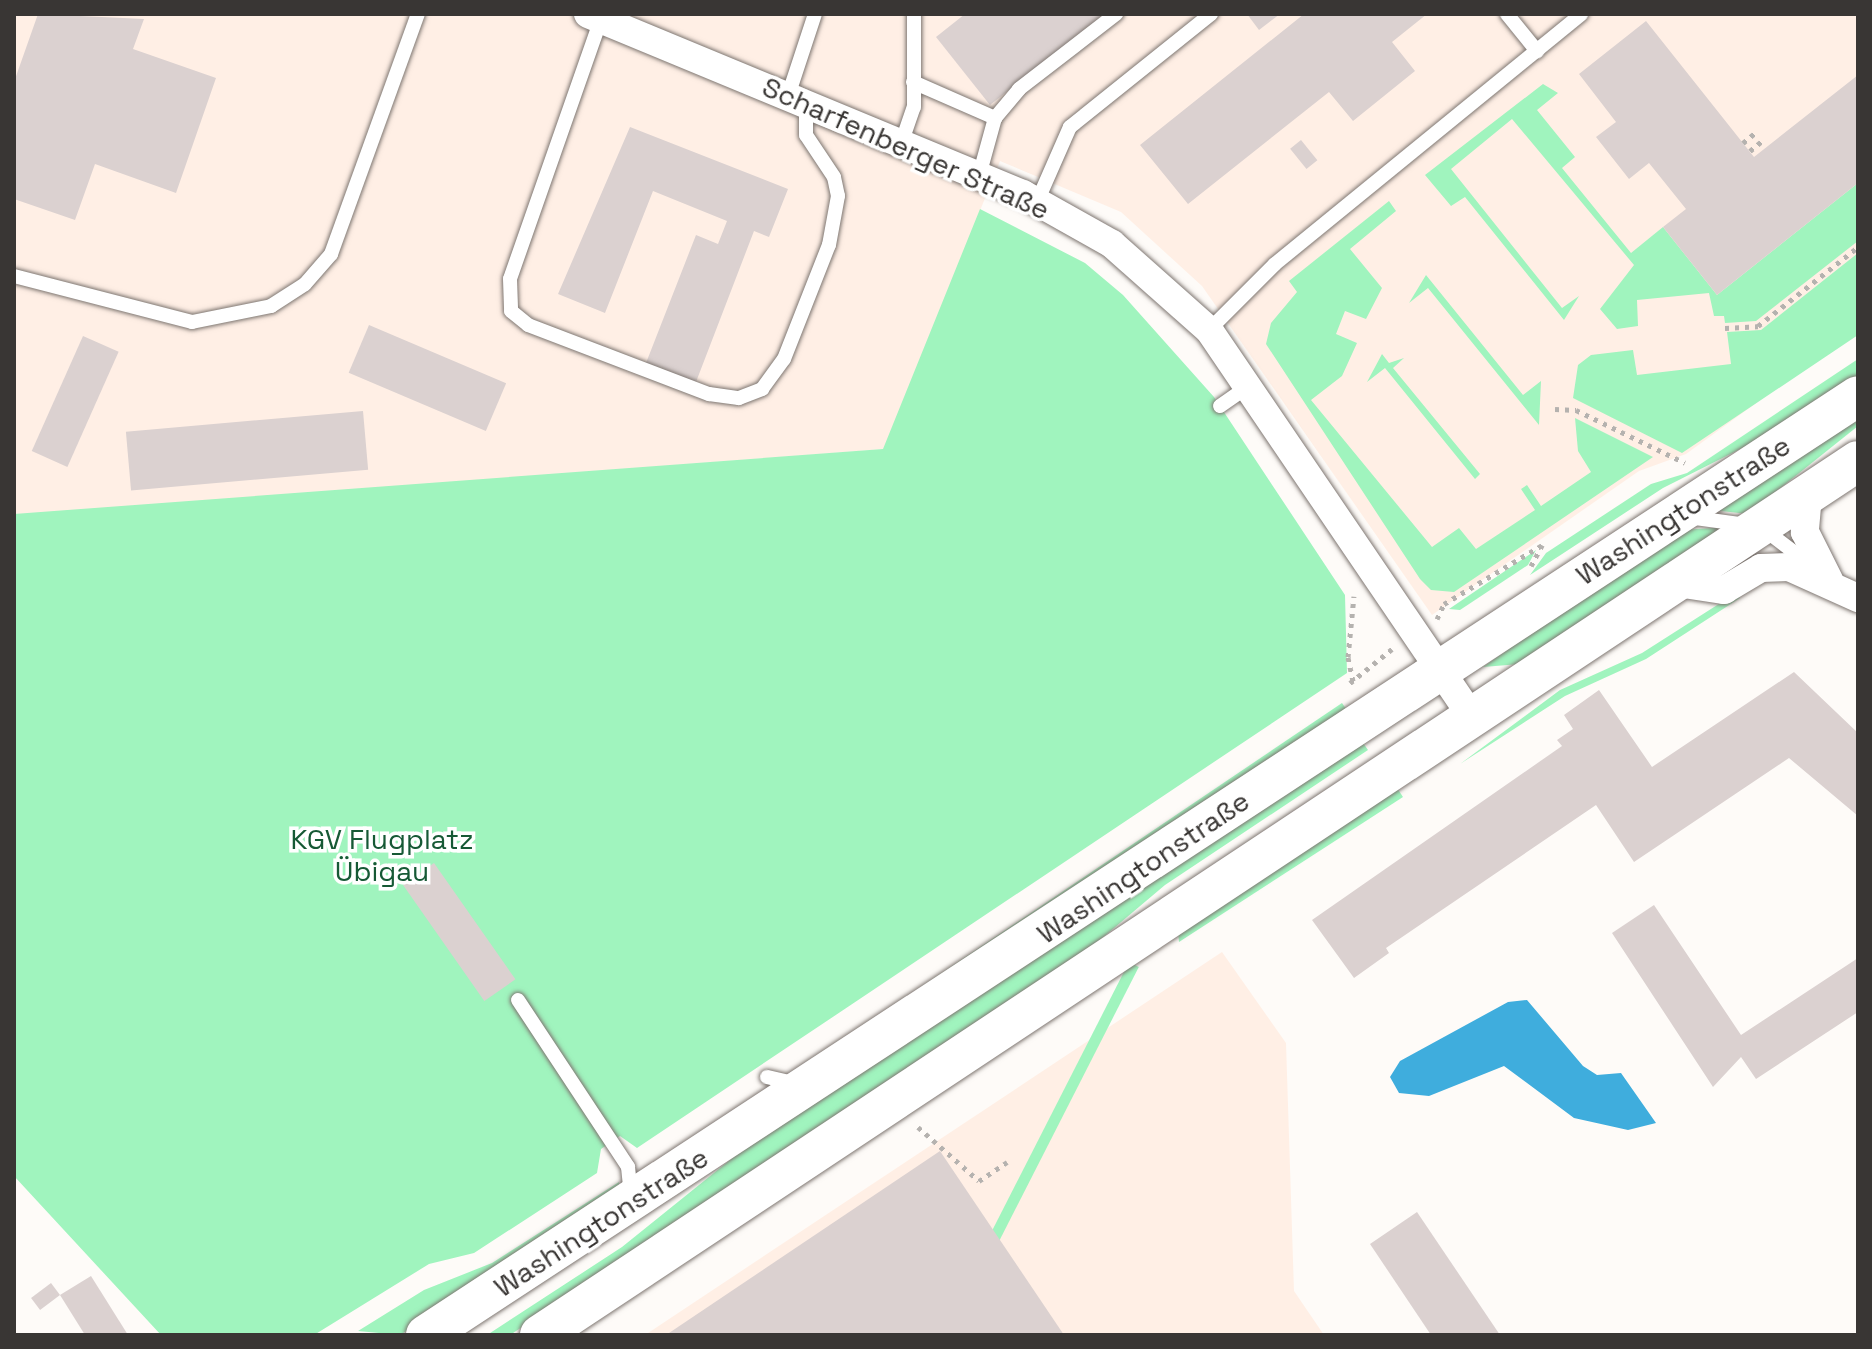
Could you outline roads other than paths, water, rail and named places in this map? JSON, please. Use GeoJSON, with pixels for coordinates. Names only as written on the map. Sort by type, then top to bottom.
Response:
{"type":"FeatureCollection","features":[{"type":"Feature","properties":{"kind":"main road","name":"Washingtonstraße"},"geometry":{"type":"LineString","coordinates":[[426,1335],[630,1184],[810,1087],[1673,515],[1858,396]]}},
{"type":"Feature","properties":{"kind":"main road","name":"Washingtonstraße"},"geometry":{"type":"LineString","coordinates":[[540,1335],[1858,461]]}},
{"type":"Feature","properties":{"kind":"street","name":"Scharfenberger Straße"},"geometry":{"type":"LineString","coordinates":[[594,16],[735,70],[797,103],[979,176],[1037,202],[1112,244],[1209,330],[1472,717]]}},
{"type":"Feature","properties":{"kind":"street"},"geometry":{"type":"LineString","coordinates":[[1808,495],[1805,532],[1829,580]]}},
{"type":"Feature","properties":{"kind":"street"},"geometry":{"type":"LineString","coordinates":[[1677,583],[1724,590],[1761,568],[1789,567],[1829,580],[1858,598]]}},
{"type":"Feature","properties":{"kind":"lane"},"geometry":{"type":"LineString","coordinates":[[14,276],[192,322],[235,317],[282,299],[331,254],[418,14]]}},
{"type":"Feature","properties":{"kind":"lane"},"geometry":{"type":"LineString","coordinates":[[594,16],[510,279],[511,311],[528,325],[709,394],[739,398],[762,389],[784,359],[829,245],[838,196],[834,177],[806,135],[797,103],[815,14]]}},
{"type":"Feature","properties":{"kind":"lane"},"geometry":{"type":"LineString","coordinates":[[901,144],[913,82],[914,14]]}},
{"type":"Feature","properties":{"kind":"lane"},"geometry":{"type":"LineString","coordinates":[[979,176],[995,118],[1019,89],[1116,14]]}},
{"type":"Feature","properties":{"kind":"lane"},"geometry":{"type":"LineString","coordinates":[[1037,202],[1070,127],[1211,14]]}},
{"type":"Feature","properties":{"kind":"lane"},"geometry":{"type":"LineString","coordinates":[[1507,14],[1537,51]]}},
{"type":"Feature","properties":{"kind":"lane"},"geometry":{"type":"LineString","coordinates":[[1209,330],[1275,264],[1581,14]]}},
{"type":"Feature","properties":{"kind":"lane"},"geometry":{"type":"LineString","coordinates":[[913,82],[995,118]]}},
{"type":"Feature","properties":{"kind":"lane"},"geometry":{"type":"LineString","coordinates":[[1220,406],[1249,386]]}},
{"type":"Feature","properties":{"kind":"lane"},"geometry":{"type":"LineString","coordinates":[[1673,515],[1761,527],[1829,580]]}},
{"type":"Feature","properties":{"kind":"lane"},"geometry":{"type":"LineString","coordinates":[[518,1000],[630,1184]]}},
{"type":"Feature","properties":{"kind":"lane"},"geometry":{"type":"LineString","coordinates":[[767,1077],[810,1087]]}},
{"type":"Feature","properties":{"kind":"water"},"geometry":{"type":"Polygon","coordinates":[[[1527,1000],[1583,1066],[1597,1075],[1621,1073],[1656,1123],[1628,1130],[1574,1118],[1504,1066],[1429,1096],[1399,1093],[1390,1077],[1400,1061],[1508,1002],[1527,1000]]]}},
{"type":"Feature","properties":{"kind":"park label","name":"KGV Flugplatz Übigau"},"geometry":{"type":"Point","coordinates":[382,855]}}]}
